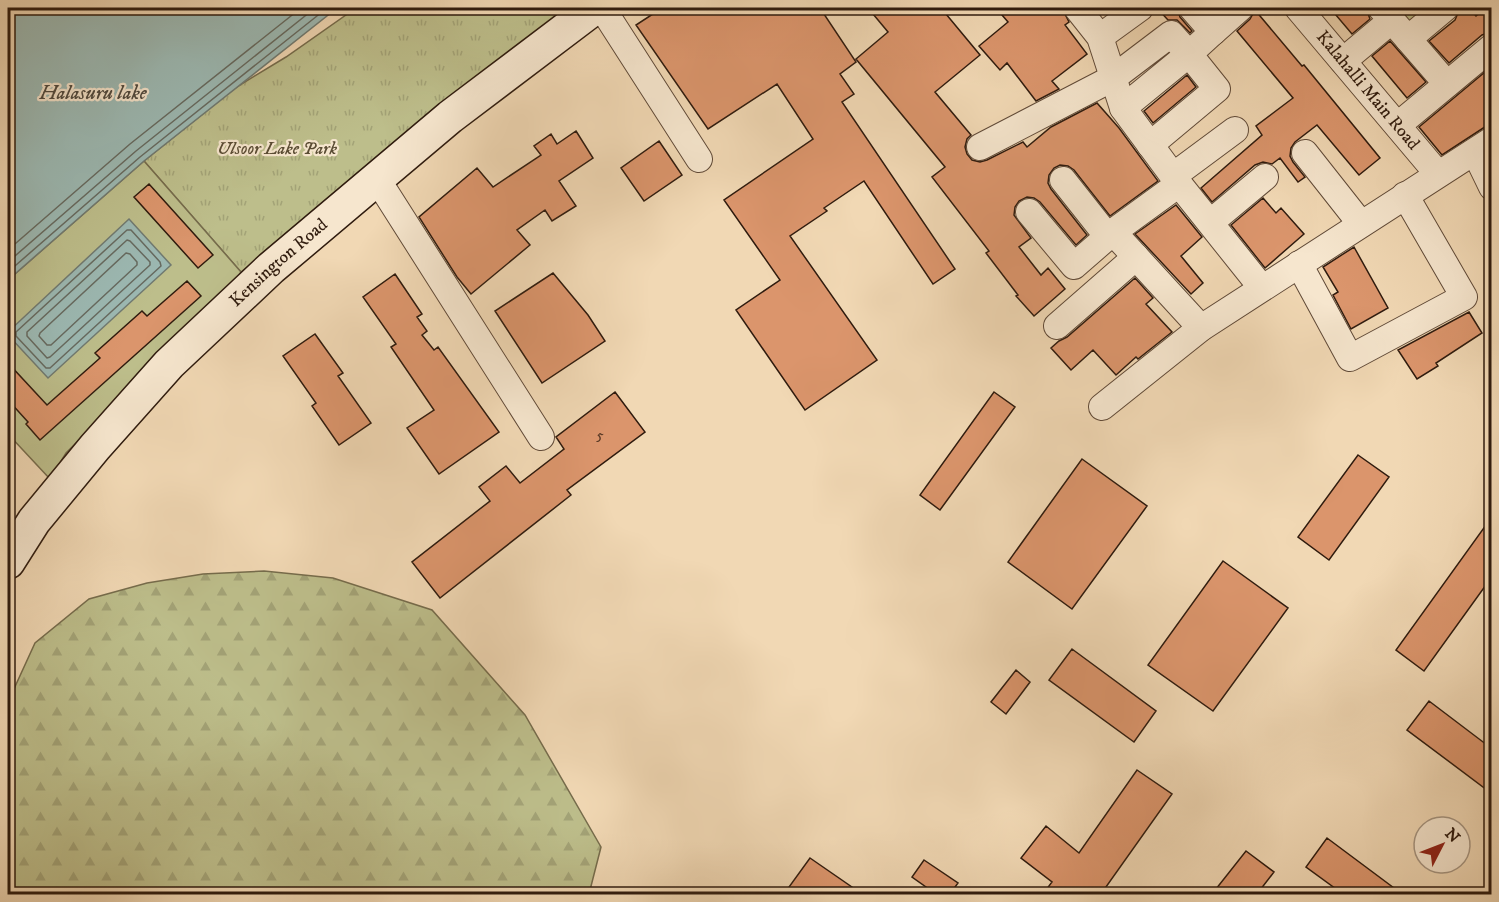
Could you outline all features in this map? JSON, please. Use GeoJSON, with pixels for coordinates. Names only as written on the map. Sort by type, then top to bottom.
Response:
{"type":"FeatureCollection","features":[{"type":"Feature","properties":{"kind":"main road","name":"Kensington Road"},"geometry":{"type":"LineString","coordinates":[[8,562],[34,521],[95,447],[169,364],[271,268],[450,117],[594,8]]}},
{"type":"Feature","properties":{"kind":"street"},"geometry":{"type":"LineString","coordinates":[[602,8],[699,159]]}},
{"type":"Feature","properties":{"kind":"street"},"geometry":{"type":"LineString","coordinates":[[1077,8],[1100,37],[1123,108],[1176,180],[1262,288]]}},
{"type":"Feature","properties":{"kind":"street"},"geometry":{"type":"LineString","coordinates":[[1100,37],[1140,8]]}},
{"type":"Feature","properties":{"kind":"street"},"geometry":{"type":"LineString","coordinates":[[1192,8],[1213,32]]}},
{"type":"Feature","properties":{"kind":"street"},"geometry":{"type":"LineString","coordinates":[[1123,108],[1190,54],[1240,8]]}},
{"type":"Feature","properties":{"kind":"street","name":"Kalahalli Main Road"},"geometry":{"type":"LineString","coordinates":[[1298,8],[1438,174]]}},
{"type":"Feature","properties":{"kind":"street"},"geometry":{"type":"LineString","coordinates":[[1408,39],[1445,8]]}},
{"type":"Feature","properties":{"kind":"street"},"geometry":{"type":"LineString","coordinates":[[1343,61],[1387,14],[1447,84]]}},
{"type":"Feature","properties":{"kind":"street"},"geometry":{"type":"LineString","coordinates":[[980,147],[1113,78],[1171,34],[1190,54],[1216,89],[1150,145]]}},
{"type":"Feature","properties":{"kind":"street"},"geometry":{"type":"LineString","coordinates":[[1398,125],[1491,46]]}},
{"type":"Feature","properties":{"kind":"street"},"geometry":{"type":"LineString","coordinates":[[1029,212],[1074,266],[1235,130]]}},
{"type":"Feature","properties":{"kind":"street"},"geometry":{"type":"LineString","coordinates":[[1102,407],[1201,328],[1483,146],[1491,187]]}},
{"type":"Feature","properties":{"kind":"street"},"geometry":{"type":"LineString","coordinates":[[1305,153],[1361,224]]}},
{"type":"Feature","properties":{"kind":"street"},"geometry":{"type":"LineString","coordinates":[[1210,222],[1265,177]]}},
{"type":"Feature","properties":{"kind":"street"},"geometry":{"type":"LineString","coordinates":[[376,179],[541,437]]}},
{"type":"Feature","properties":{"kind":"street"},"geometry":{"type":"LineString","coordinates":[[1063,180],[1111,235],[1136,257],[1201,328]]}},
{"type":"Feature","properties":{"kind":"street"},"geometry":{"type":"LineString","coordinates":[[1299,264],[1350,358],[1464,297],[1405,195]]}},
{"type":"Feature","properties":{"kind":"street"},"geometry":{"type":"LineString","coordinates":[[1057,326],[1136,257]]}},
{"type":"Feature","properties":{"kind":"green space","name":"Ulsoor Lake Park"},"geometry":{"type":"Polygon","coordinates":[[[356,8],[568,8],[241,272],[144,161],[235,88],[286,57],[356,8]]]}},
{"type":"Feature","properties":{"kind":"green space"},"geometry":{"type":"Polygon","coordinates":[[[1395,8],[1431,8],[1410,25],[1395,8]]]}},
{"type":"Feature","properties":{"kind":"green space"},"geometry":{"type":"Polygon","coordinates":[[[144,161],[241,272],[227,295],[66,453],[50,479],[8,434],[8,280],[144,161]]]}},
{"type":"Feature","properties":{"kind":"green space"},"geometry":{"type":"Polygon","coordinates":[[[264,571],[333,578],[432,610],[525,715],[601,847],[589,894],[12,894],[8,889],[8,702],[35,643],[89,599],[147,583],[203,574],[264,571]]]}},
{"type":"Feature","properties":{"kind":"water","name":"Halasuru lake"},"geometry":{"type":"Polygon","coordinates":[[[8,8],[337,8],[144,161],[8,280],[8,8]]]}},
{"type":"Feature","properties":{"kind":"water"},"geometry":{"type":"Polygon","coordinates":[[[129,219],[171,265],[48,378],[8,335],[8,332],[129,219]]]}},
{"type":"Feature","properties":{"kind":"building"},"geometry":{"type":"Polygon","coordinates":[[[662,8],[820,8],[856,62],[840,74],[854,94],[842,102],[955,269],[933,284],[864,181],[824,208],[827,211],[790,236],[877,360],[805,410],[736,310],[780,280],[724,200],[813,139],[777,84],[708,129],[636,25],[662,8]]]}},
{"type":"Feature","properties":{"kind":"building"},"geometry":{"type":"Polygon","coordinates":[[[868,8],[941,8],[980,55],[935,92],[971,135],[965,147],[972,160],[980,162],[987,160],[1023,142],[1027,147],[1051,127],[1097,103],[1119,128],[1158,181],[1110,216],[1074,170],[1060,165],[1054,168],[1049,175],[1048,183],[1087,235],[1076,245],[1040,202],[1027,197],[1019,201],[1014,215],[1031,238],[1019,247],[1041,275],[1048,268],[1065,289],[1034,316],[1016,296],[1018,295],[986,253],[989,251],[932,177],[945,167],[856,59],[888,32],[868,8]]]}},
{"type":"Feature","properties":{"kind":"building"},"geometry":{"type":"Polygon","coordinates":[[[996,8],[1062,8],[1069,22],[1065,25],[1087,54],[1052,81],[1059,89],[1036,101],[1007,63],[1000,70],[979,46],[1008,22],[996,8]]]}},
{"type":"Feature","properties":{"kind":"building"},"geometry":{"type":"Polygon","coordinates":[[[1157,8],[1177,8],[1180,17],[1192,31],[1190,33],[1177,20],[1168,20],[1157,8]]]}},
{"type":"Feature","properties":{"kind":"building"},"geometry":{"type":"Polygon","coordinates":[[[1330,8],[1366,8],[1370,19],[1352,34],[1330,8]]]}},
{"type":"Feature","properties":{"kind":"building"},"geometry":{"type":"Polygon","coordinates":[[[1460,8],[1469,8],[1476,16],[1486,8],[1491,8],[1491,32],[1482,35],[1449,63],[1429,41],[1455,20],[1460,8]]]}},
{"type":"Feature","properties":{"kind":"building"},"geometry":{"type":"Polygon","coordinates":[[[1255,10],[1302,66],[1304,65],[1380,158],[1359,175],[1317,125],[1295,142],[1291,148],[1290,156],[1305,177],[1298,182],[1280,158],[1272,164],[1263,162],[1255,165],[1212,202],[1201,188],[1262,135],[1256,126],[1293,98],[1237,31],[1250,19],[1255,10]]]}},
{"type":"Feature","properties":{"kind":"building"},"geometry":{"type":"Polygon","coordinates":[[[1390,41],[1426,82],[1407,98],[1372,56],[1390,41]]]}},
{"type":"Feature","properties":{"kind":"building"},"geometry":{"type":"Polygon","coordinates":[[[1491,67],[1491,123],[1442,155],[1419,127],[1491,67]]]}},
{"type":"Feature","properties":{"kind":"building"},"geometry":{"type":"Polygon","coordinates":[[[1187,75],[1196,87],[1153,123],[1144,111],[1187,75]]]}},
{"type":"Feature","properties":{"kind":"building"},"geometry":{"type":"Polygon","coordinates":[[[576,131],[593,158],[559,181],[576,206],[552,221],[545,210],[517,230],[530,245],[471,294],[457,277],[419,217],[477,168],[493,187],[541,155],[534,146],[551,134],[557,144],[576,131]]]}},
{"type":"Feature","properties":{"kind":"building"},"geometry":{"type":"Polygon","coordinates":[[[659,141],[682,175],[644,201],[621,168],[659,141]]]}},
{"type":"Feature","properties":{"kind":"building"},"geometry":{"type":"Polygon","coordinates":[[[149,184],[213,255],[198,268],[134,197],[149,184]]]}},
{"type":"Feature","properties":{"kind":"building"},"geometry":{"type":"Polygon","coordinates":[[[1263,198],[1276,213],[1281,208],[1304,234],[1265,268],[1231,225],[1263,198]]]}},
{"type":"Feature","properties":{"kind":"building"},"geometry":{"type":"Polygon","coordinates":[[[1176,205],[1202,237],[1181,256],[1203,283],[1191,294],[1135,234],[1176,205]]]}},
{"type":"Feature","properties":{"kind":"building"},"geometry":{"type":"Polygon","coordinates":[[[1354,247],[1388,308],[1351,329],[1333,295],[1338,292],[1323,267],[1354,247]]]}},
{"type":"Feature","properties":{"kind":"building"},"geometry":{"type":"Polygon","coordinates":[[[553,273],[588,315],[605,341],[542,383],[495,311],[553,273]]]}},
{"type":"Feature","properties":{"kind":"building"},"geometry":{"type":"Polygon","coordinates":[[[395,274],[422,314],[417,317],[427,331],[422,335],[434,350],[438,347],[499,432],[439,474],[407,428],[434,410],[391,347],[396,344],[363,297],[395,274]]]}},
{"type":"Feature","properties":{"kind":"building"},"geometry":{"type":"Polygon","coordinates":[[[1135,278],[1153,298],[1146,304],[1172,332],[1138,359],[1136,357],[1116,375],[1093,350],[1071,370],[1051,348],[1135,278]]]}},
{"type":"Feature","properties":{"kind":"building"},"geometry":{"type":"Polygon","coordinates":[[[187,281],[201,296],[40,440],[26,424],[28,422],[8,400],[8,363],[47,405],[100,358],[95,353],[142,311],[147,316],[187,281]]]}},
{"type":"Feature","properties":{"kind":"building"},"geometry":{"type":"Polygon","coordinates":[[[1469,312],[1482,333],[1436,363],[1438,366],[1417,379],[1398,350],[1469,312]]]}},
{"type":"Feature","properties":{"kind":"building"},"geometry":{"type":"Polygon","coordinates":[[[315,334],[343,373],[338,376],[371,423],[339,445],[312,406],[316,403],[283,356],[315,334]]]}},
{"type":"Feature","properties":{"kind":"building"},"geometry":{"type":"Polygon","coordinates":[[[615,392],[645,432],[567,490],[571,495],[440,598],[412,562],[490,501],[479,487],[506,466],[520,483],[564,449],[556,437],[615,392]]]}},
{"type":"Feature","properties":{"kind":"building"},"geometry":{"type":"Polygon","coordinates":[[[994,392],[1015,407],[940,510],[920,495],[994,392]]]}},
{"type":"Feature","properties":{"kind":"building"},"geometry":{"type":"Polygon","coordinates":[[[1358,455],[1389,477],[1329,560],[1298,537],[1358,455]]]}},
{"type":"Feature","properties":{"kind":"building"},"geometry":{"type":"Polygon","coordinates":[[[1082,459],[1147,506],[1072,609],[1008,562],[1082,459]]]}},
{"type":"Feature","properties":{"kind":"building"},"geometry":{"type":"Polygon","coordinates":[[[1491,518],[1491,578],[1424,671],[1396,650],[1491,518]]]}},
{"type":"Feature","properties":{"kind":"building"},"geometry":{"type":"Polygon","coordinates":[[[1223,561],[1288,608],[1213,711],[1148,665],[1223,561]]]}},
{"type":"Feature","properties":{"kind":"building"},"geometry":{"type":"Polygon","coordinates":[[[1072,649],[1156,711],[1134,742],[1049,680],[1072,649]]]}},
{"type":"Feature","properties":{"kind":"building"},"geometry":{"type":"Polygon","coordinates":[[[1016,670],[1030,682],[1006,714],[991,702],[1016,670]]]}},
{"type":"Feature","properties":{"kind":"building"},"geometry":{"type":"Polygon","coordinates":[[[1429,701],[1491,748],[1491,793],[1407,730],[1429,701]]]}},
{"type":"Feature","properties":{"kind":"building"},"geometry":{"type":"Polygon","coordinates":[[[1137,770],[1172,794],[1101,894],[1043,894],[1052,882],[1021,858],[1046,826],[1079,853],[1137,770]]]}},
{"type":"Feature","properties":{"kind":"building"},"geometry":{"type":"Polygon","coordinates":[[[1327,838],[1402,894],[1343,894],[1306,867],[1327,838]]]}},
{"type":"Feature","properties":{"kind":"building"},"geometry":{"type":"Polygon","coordinates":[[[1246,851],[1274,872],[1257,894],[1212,894],[1246,851]]]}},
{"type":"Feature","properties":{"kind":"building"},"geometry":{"type":"Polygon","coordinates":[[[810,858],[862,894],[799,894],[789,887],[810,858]]]}},
{"type":"Feature","properties":{"kind":"building"},"geometry":{"type":"Polygon","coordinates":[[[924,860],[958,883],[950,894],[936,894],[912,877],[924,860]]]}}]}
